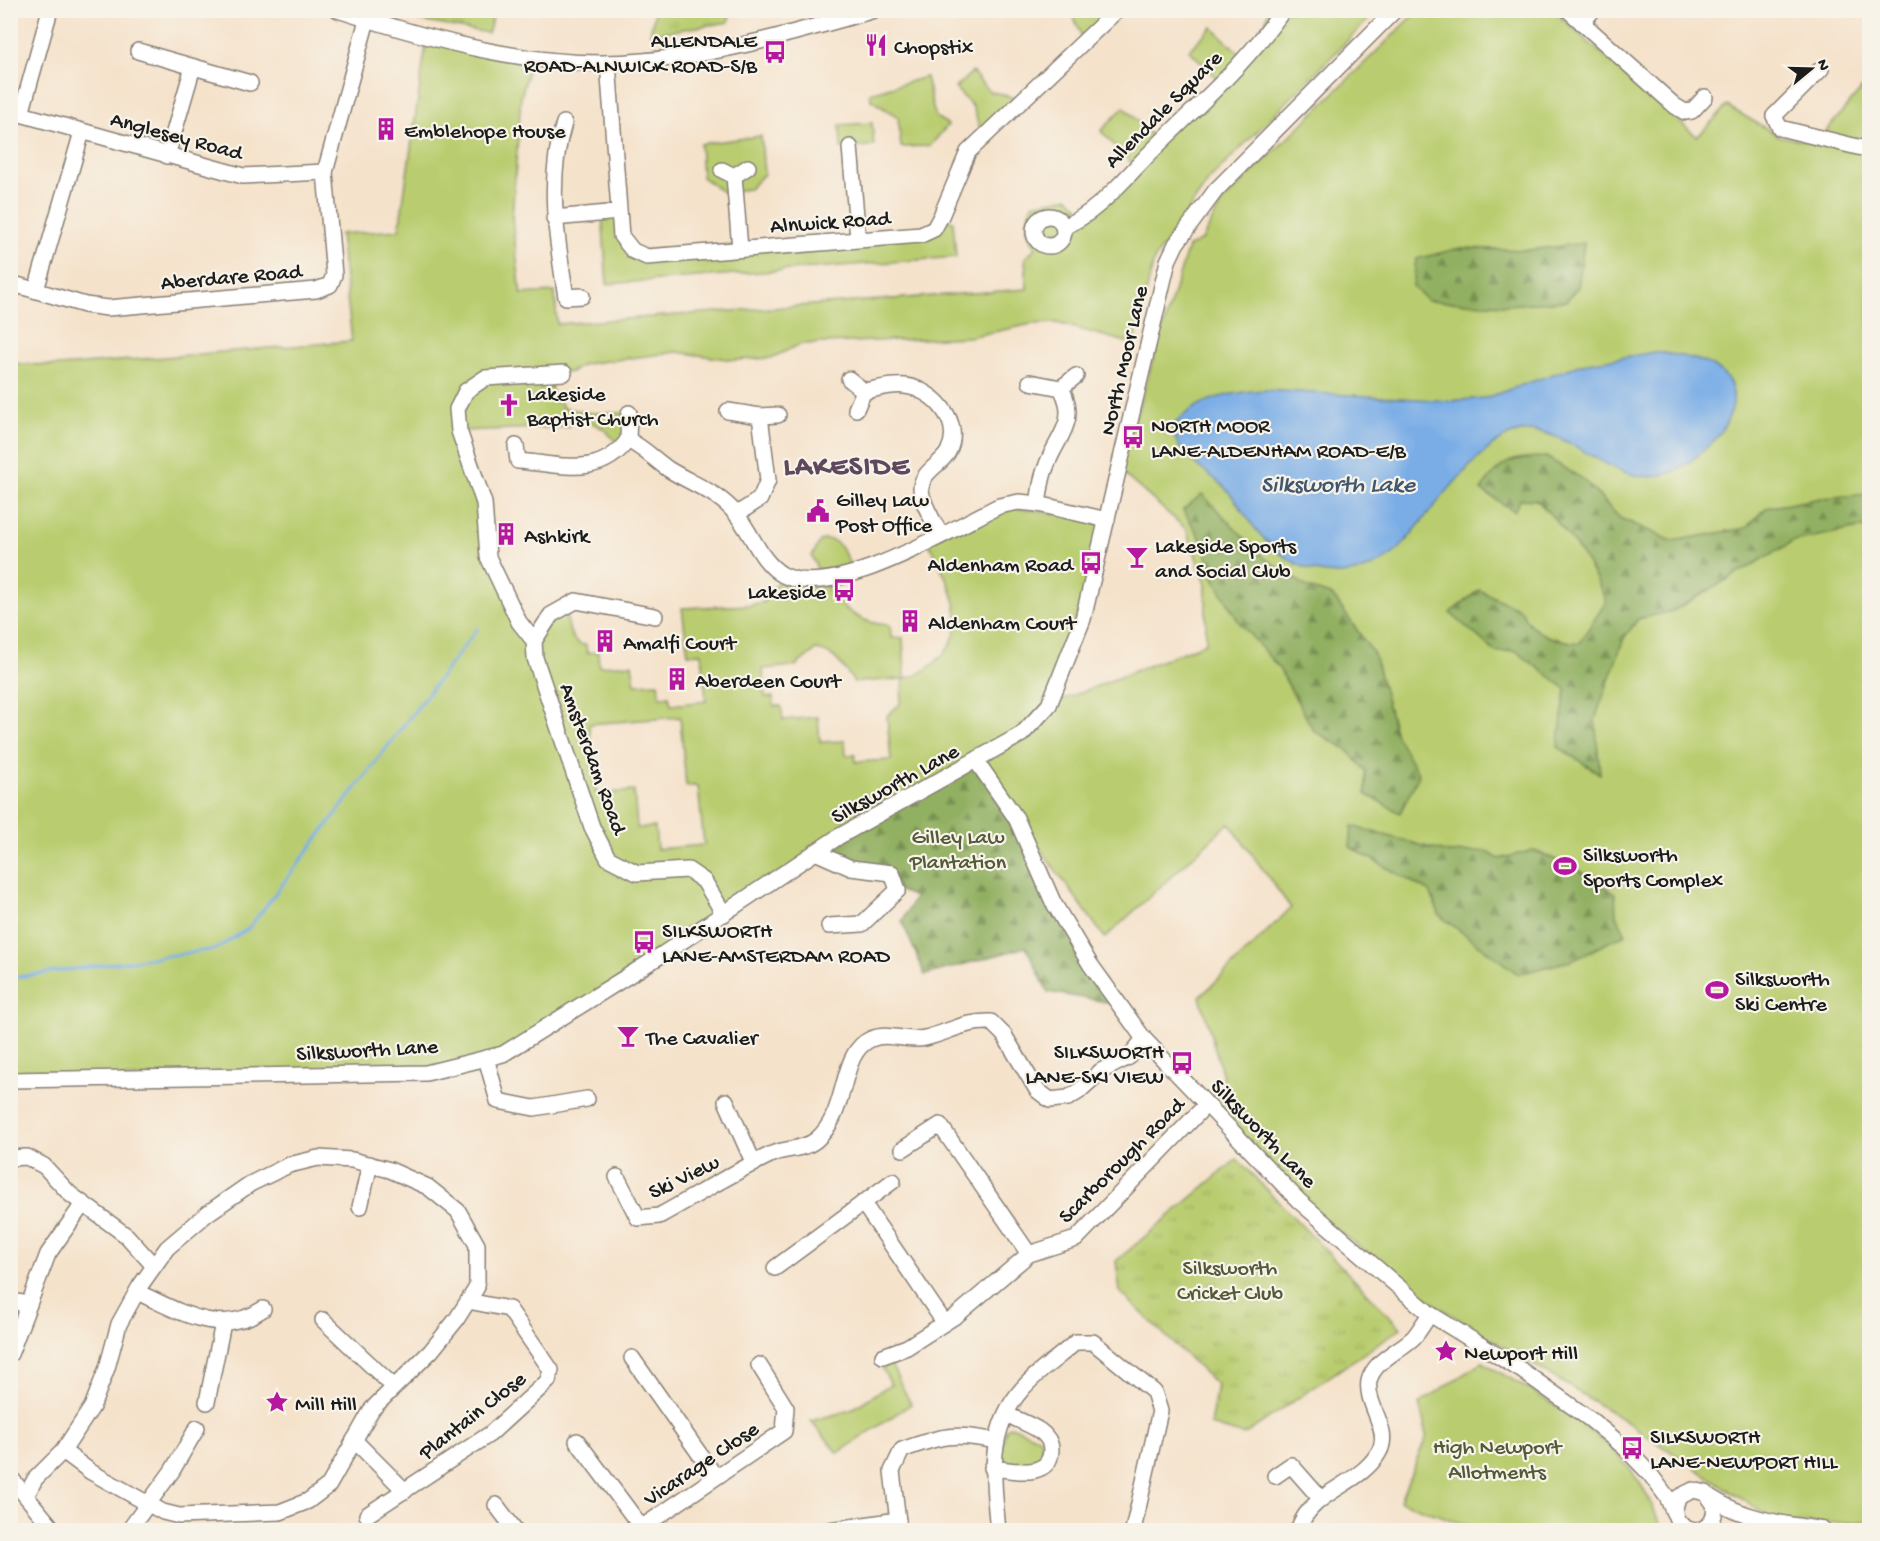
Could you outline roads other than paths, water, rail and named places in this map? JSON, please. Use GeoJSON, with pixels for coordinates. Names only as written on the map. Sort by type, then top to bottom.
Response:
{"type":"FeatureCollection","features":[{"type":"Feature","properties":{"kind":"street"},"geometry":{"type":"LineString","coordinates":[[16,112],[50,10]]}},
{"type":"Feature","properties":{"kind":"street"},"geometry":{"type":"LineString","coordinates":[[338,10],[367,20],[498,52],[531,58],[608,63],[698,55],[772,39],[874,10]]}},
{"type":"Feature","properties":{"kind":"street","name":"Alnwick Road"},"geometry":{"type":"LineString","coordinates":[[608,63],[621,236],[633,251],[647,257],[921,235],[934,229],[968,152],[1117,10]]}},
{"type":"Feature","properties":{"kind":"street","name":"Allendale Square"},"geometry":{"type":"LineString","coordinates":[[1063,227],[1080,221],[1136,167],[1261,43],[1283,10]]}},
{"type":"Feature","properties":{"kind":"street","name":"North Moor Lane"},"geometry":{"type":"LineString","coordinates":[[977,762],[1022,734],[1049,705],[1083,619],[1165,272],[1176,244],[1216,190],[1395,10]]}},
{"type":"Feature","properties":{"kind":"street"},"geometry":{"type":"LineString","coordinates":[[1568,10],[1675,106],[1685,112],[1692,111],[1705,97]]}},
{"type":"Feature","properties":{"kind":"street"},"geometry":{"type":"LineString","coordinates":[[1582,23],[1593,10]]}},
{"type":"Feature","properties":{"kind":"street","name":"Aberdare Road"},"geometry":{"type":"LineString","coordinates":[[10,283],[86,305],[108,308],[316,290],[330,285],[334,276],[325,172],[367,20]]}},
{"type":"Feature","properties":{"kind":"street"},"geometry":{"type":"LineString","coordinates":[[138,51],[250,83]]}},
{"type":"Feature","properties":{"kind":"street"},"geometry":{"type":"LineString","coordinates":[[167,156],[193,67]]}},
{"type":"Feature","properties":{"kind":"street"},"geometry":{"type":"LineString","coordinates":[[1821,69],[1774,116],[1780,128],[1869,150]]}},
{"type":"Feature","properties":{"kind":"street","name":"Anglesey Road"},"geometry":{"type":"LineString","coordinates":[[16,112],[243,176],[325,172]]}},
{"type":"Feature","properties":{"kind":"street"},"geometry":{"type":"LineString","coordinates":[[564,123],[556,148],[554,218],[566,297],[582,296]]}},
{"type":"Feature","properties":{"kind":"street"},"geometry":{"type":"LineString","coordinates":[[36,290],[82,132]]}},
{"type":"Feature","properties":{"kind":"street"},"geometry":{"type":"LineString","coordinates":[[850,147],[858,239]]}},
{"type":"Feature","properties":{"kind":"street"},"geometry":{"type":"LineString","coordinates":[[740,249],[728,173],[748,167]]}},
{"type":"Feature","properties":{"kind":"street"},"geometry":{"type":"LineString","coordinates":[[554,218],[619,212]]}},
{"type":"Feature","properties":{"kind":"street","name":"Amsterdam Road"},"geometry":{"type":"LineString","coordinates":[[564,373],[485,378],[466,391],[457,409],[459,431],[484,503],[488,557],[519,622],[534,641],[535,658],[592,827],[608,858],[637,873],[688,870],[704,881],[724,914]]}},
{"type":"Feature","properties":{"kind":"street"},"geometry":{"type":"LineString","coordinates":[[1060,388],[1076,376]]}},
{"type":"Feature","properties":{"kind":"street"},"geometry":{"type":"LineString","coordinates":[[849,379],[864,391],[902,385],[928,394],[946,415],[953,435],[948,453],[927,474],[921,486],[922,496],[940,534]]}},
{"type":"Feature","properties":{"kind":"street"},"geometry":{"type":"LineString","coordinates":[[928,394],[937,381]]}},
{"type":"Feature","properties":{"kind":"street"},"geometry":{"type":"LineString","coordinates":[[1030,382],[1060,388],[1066,398],[1068,421],[1045,468],[1038,504]]}},
{"type":"Feature","properties":{"kind":"street"},"geometry":{"type":"LineString","coordinates":[[856,409],[864,391]]}},
{"type":"Feature","properties":{"kind":"street"},"geometry":{"type":"LineString","coordinates":[[728,411],[760,416],[778,415]]}},
{"type":"Feature","properties":{"kind":"street"},"geometry":{"type":"LineString","coordinates":[[515,459],[599,465],[611,459],[628,440],[629,413]]}},
{"type":"Feature","properties":{"kind":"street"},"geometry":{"type":"LineString","coordinates":[[737,514],[760,499],[768,480],[760,416]]}},
{"type":"Feature","properties":{"kind":"street"},"geometry":{"type":"LineString","coordinates":[[628,440],[649,451],[666,468],[719,496],[737,514],[754,543],[773,567],[783,574],[804,582],[854,575],[999,506],[1019,502],[1038,504],[1107,520]]}},
{"type":"Feature","properties":{"kind":"street"},"geometry":{"type":"LineString","coordinates":[[534,641],[550,615],[576,601],[655,616]]}},
{"type":"Feature","properties":{"kind":"street","name":"Silksworth Lane"},"geometry":{"type":"LineString","coordinates":[[10,1080],[426,1072],[503,1054],[724,914],[815,852],[977,762],[1016,818],[1053,902],[1090,964],[1144,1038],[1299,1201],[1430,1314],[1521,1370],[1592,1420],[1624,1447],[1650,1474],[1667,1497],[1681,1524]]}},
{"type":"Feature","properties":{"kind":"street"},"geometry":{"type":"LineString","coordinates":[[815,852],[851,868],[892,873],[898,890],[862,924],[829,926]]}},
{"type":"Feature","properties":{"kind":"street","name":"Ski View"},"geometry":{"type":"LineString","coordinates":[[617,1177],[638,1218],[659,1216],[775,1153],[815,1141],[836,1117],[850,1061],[857,1048],[870,1039],[884,1035],[923,1039],[971,1022],[991,1022],[1004,1035],[1037,1090],[1050,1100],[1068,1098],[1101,1071],[1129,1058],[1144,1038]]}},
{"type":"Feature","properties":{"kind":"street"},"geometry":{"type":"LineString","coordinates":[[486,1058],[498,1101],[534,1108],[587,1099]]}},
{"type":"Feature","properties":{"kind":"street","name":"Ski View"},"geometry":{"type":"LineString","coordinates":[[726,1101],[754,1164]]}},
{"type":"Feature","properties":{"kind":"street","name":"Scarborough Road"},"geometry":{"type":"LineString","coordinates":[[883,1356],[907,1347],[957,1315],[1029,1254],[1076,1239],[1206,1105]]}},
{"type":"Feature","properties":{"kind":"street"},"geometry":{"type":"LineString","coordinates":[[903,1149],[940,1125],[1029,1254]]}},
{"type":"Feature","properties":{"kind":"street"},"geometry":{"type":"LineString","coordinates":[[10,1158],[27,1157],[44,1166],[83,1204],[126,1236],[154,1266]]}},
{"type":"Feature","properties":{"kind":"street"},"geometry":{"type":"LineString","coordinates":[[27,1494],[35,1479],[63,1451],[92,1407],[107,1368],[119,1324],[154,1266],[167,1248],[208,1213],[250,1184],[289,1165],[318,1158],[352,1160],[370,1164],[428,1187],[458,1211],[477,1245],[477,1287],[468,1301],[431,1351],[372,1409],[330,1485],[308,1501],[280,1512],[178,1523],[148,1502],[91,1472],[63,1451]]}},
{"type":"Feature","properties":{"kind":"street"},"geometry":{"type":"LineString","coordinates":[[360,1207],[370,1164]]}},
{"type":"Feature","properties":{"kind":"street"},"geometry":{"type":"LineString","coordinates":[[775,1268],[893,1181]]}},
{"type":"Feature","properties":{"kind":"street"},"geometry":{"type":"LineString","coordinates":[[863,1203],[944,1322]]}},
{"type":"Feature","properties":{"kind":"street"},"geometry":{"type":"LineString","coordinates":[[10,1354],[48,1254],[83,1204]]}},
{"type":"Feature","properties":{"kind":"street"},"geometry":{"type":"LineString","coordinates":[[137,1292],[215,1323],[252,1317],[263,1309]]}},
{"type":"Feature","properties":{"kind":"street"},"geometry":{"type":"LineString","coordinates":[[10,1301],[29,1304]]}},
{"type":"Feature","properties":{"kind":"street","name":"Plantain Close"},"geometry":{"type":"LineString","coordinates":[[367,1515],[490,1434],[548,1381],[551,1370],[509,1310],[468,1301]]}},
{"type":"Feature","properties":{"kind":"street"},"geometry":{"type":"LineString","coordinates":[[1298,1530],[1301,1522],[1320,1498],[1370,1465],[1381,1450],[1382,1433],[1370,1396],[1369,1383],[1372,1373],[1414,1337],[1430,1314]]}},
{"type":"Feature","properties":{"kind":"street"},"geometry":{"type":"LineString","coordinates":[[323,1320],[394,1387]]}},
{"type":"Feature","properties":{"kind":"street"},"geometry":{"type":"LineString","coordinates":[[207,1402],[224,1323]]}},
{"type":"Feature","properties":{"kind":"street"},"geometry":{"type":"LineString","coordinates":[[998,1530],[993,1468],[995,1442],[1006,1414],[1022,1389],[1076,1342],[1092,1342],[1154,1392],[1159,1401],[1160,1411],[1133,1530]]}},
{"type":"Feature","properties":{"kind":"street"},"geometry":{"type":"LineString","coordinates":[[632,1358],[715,1476]]}},
{"type":"Feature","properties":{"kind":"street","name":"Vicarage Close"},"geometry":{"type":"LineString","coordinates":[[640,1529],[784,1431],[786,1408],[759,1365]]}},
{"type":"Feature","properties":{"kind":"street"},"geometry":{"type":"LineString","coordinates":[[993,1468],[1037,1471],[1045,1466],[1051,1455],[1048,1439],[1040,1431],[1006,1414]]}},
{"type":"Feature","properties":{"kind":"street"},"geometry":{"type":"LineString","coordinates":[[129,1530],[172,1471],[197,1428]]}},
{"type":"Feature","properties":{"kind":"street"},"geometry":{"type":"LineString","coordinates":[[830,1530],[898,1525],[892,1471],[902,1450],[948,1435],[965,1434],[995,1442]]}},
{"type":"Feature","properties":{"kind":"street"},"geometry":{"type":"LineString","coordinates":[[354,1440],[405,1491]]}},
{"type":"Feature","properties":{"kind":"street"},"geometry":{"type":"LineString","coordinates":[[577,1441],[640,1529]]}},
{"type":"Feature","properties":{"kind":"street"},"geometry":{"type":"LineString","coordinates":[[1275,1476],[1291,1465],[1320,1498]]}},
{"type":"Feature","properties":{"kind":"street","name":"Silksworth Lane"},"geometry":{"type":"LineString","coordinates":[[1650,1474],[1669,1486],[1686,1492],[1700,1490],[1729,1509],[1751,1517],[1824,1530]]}},
{"type":"Feature","properties":{"kind":"street"},"geometry":{"type":"LineString","coordinates":[[10,1477],[27,1494],[54,1530]]}},
{"type":"Feature","properties":{"kind":"street","name":"Silksworth Lane"},"geometry":{"type":"LineString","coordinates":[[1681,1524],[1675,1505],[1686,1492]]}},
{"type":"Feature","properties":{"kind":"street","name":"Silksworth Lane"},"geometry":{"type":"LineString","coordinates":[[1703,1529],[1715,1512],[1710,1497]]}},
{"type":"Feature","properties":{"kind":"street"},"geometry":{"type":"LineString","coordinates":[[496,1505],[515,1530]]}},
{"type":"Feature","properties":{"kind":"street","name":"Silksworth Lane"},"geometry":{"type":"LineString","coordinates":[[1703,1529],[1751,1517]]}},
{"type":"Feature","properties":{"kind":"water","name":"Silksworth Lake"},"geometry":{"type":"Polygon","coordinates":[[[1655,352],[1689,357],[1706,363],[1720,371],[1728,380],[1732,390],[1731,412],[1720,432],[1700,454],[1678,470],[1665,475],[1639,476],[1602,462],[1567,442],[1549,435],[1531,431],[1513,434],[1499,441],[1468,468],[1398,550],[1379,563],[1342,574],[1324,573],[1306,568],[1272,547],[1224,487],[1185,454],[1179,446],[1173,426],[1192,409],[1203,403],[1238,393],[1264,390],[1450,401],[1485,398],[1582,364],[1655,352]]]}},
{"type":"Feature","properties":{"kind":"waterway"},"geometry":{"type":"LineString","coordinates":[[10,978],[216,949],[249,928],[478,628]]}},
{"type":"Feature","properties":{"kind":"place","name":"Chopstix"},"geometry":{"type":"Point","coordinates":[876,45]}},
{"type":"Feature","properties":{"kind":"place","name":"ALLENDALE ROAD-ALNWICK ROAD-S/B"},"geometry":{"type":"Point","coordinates":[775,52]}},
{"type":"Feature","properties":{"kind":"place","name":"Emblehope House"},"geometry":{"type":"Point","coordinates":[386,129]}},
{"type":"Feature","properties":{"kind":"place","name":"Lakeside Baptist Church"},"geometry":{"type":"Point","coordinates":[509,405]}},
{"type":"Feature","properties":{"kind":"place","name":"NORTH MOOR LANE-ALDENHAM ROAD-E/B"},"geometry":{"type":"Point","coordinates":[1133,437]}},
{"type":"Feature","properties":{"kind":"place","name":"Gilley Law Post Office"},"geometry":{"type":"Point","coordinates":[818,511]}},
{"type":"Feature","properties":{"kind":"place","name":"Ashkirk"},"geometry":{"type":"Point","coordinates":[506,534]}},
{"type":"Feature","properties":{"kind":"place","name":"Lakeside Sports and Social Club"},"geometry":{"type":"Point","coordinates":[1137,557]}},
{"type":"Feature","properties":{"kind":"place","name":"Aldenham Road"},"geometry":{"type":"Point","coordinates":[1091,563]}},
{"type":"Feature","properties":{"kind":"place","name":"Lakeside"},"geometry":{"type":"Point","coordinates":[844,590]}},
{"type":"Feature","properties":{"kind":"place","name":"Aldenham Court"},"geometry":{"type":"Point","coordinates":[910,621]}},
{"type":"Feature","properties":{"kind":"place","name":"Amalfi Court"},"geometry":{"type":"Point","coordinates":[605,641]}},
{"type":"Feature","properties":{"kind":"place","name":"Aberdeen Court"},"geometry":{"type":"Point","coordinates":[677,679]}},
{"type":"Feature","properties":{"kind":"place","name":"Silksworth Sports Complex"},"geometry":{"type":"Point","coordinates":[1565,866]}},
{"type":"Feature","properties":{"kind":"place","name":"SILKSWORTH LANE-AMSTERDAM ROAD"},"geometry":{"type":"Point","coordinates":[644,942]}},
{"type":"Feature","properties":{"kind":"place","name":"Silksworth Ski Centre"},"geometry":{"type":"Point","coordinates":[1717,990]}},
{"type":"Feature","properties":{"kind":"place","name":"The Cavalier"},"geometry":{"type":"Point","coordinates":[628,1036]}},
{"type":"Feature","properties":{"kind":"place","name":"SILKSWORTH LANE-SKI VIEW"},"geometry":{"type":"Point","coordinates":[1182,1063]}},
{"type":"Feature","properties":{"kind":"place","name":"Newport Hill"},"geometry":{"type":"Point","coordinates":[1446,1351]}},
{"type":"Feature","properties":{"kind":"place","name":"Mill Hill"},"geometry":{"type":"Point","coordinates":[277,1402]}},
{"type":"Feature","properties":{"kind":"place","name":"SILKSWORTH LANE-NEWPORT HILL"},"geometry":{"type":"Point","coordinates":[1632,1448]}},
{"type":"Feature","properties":{"kind":"district","name":"LAKESIDE"},"geometry":{"type":"Point","coordinates":[847,464]}},
{"type":"Feature","properties":{"kind":"park label","name":"Gilley Law Plantation"},"geometry":{"type":"Point","coordinates":[958,848]}},
{"type":"Feature","properties":{"kind":"park label","name":"Silksworth Cricket Club"},"geometry":{"type":"Point","coordinates":[1230,1278]}},
{"type":"Feature","properties":{"kind":"park label","name":"High Newport Allotments"},"geometry":{"type":"Point","coordinates":[1497,1458]}}]}
